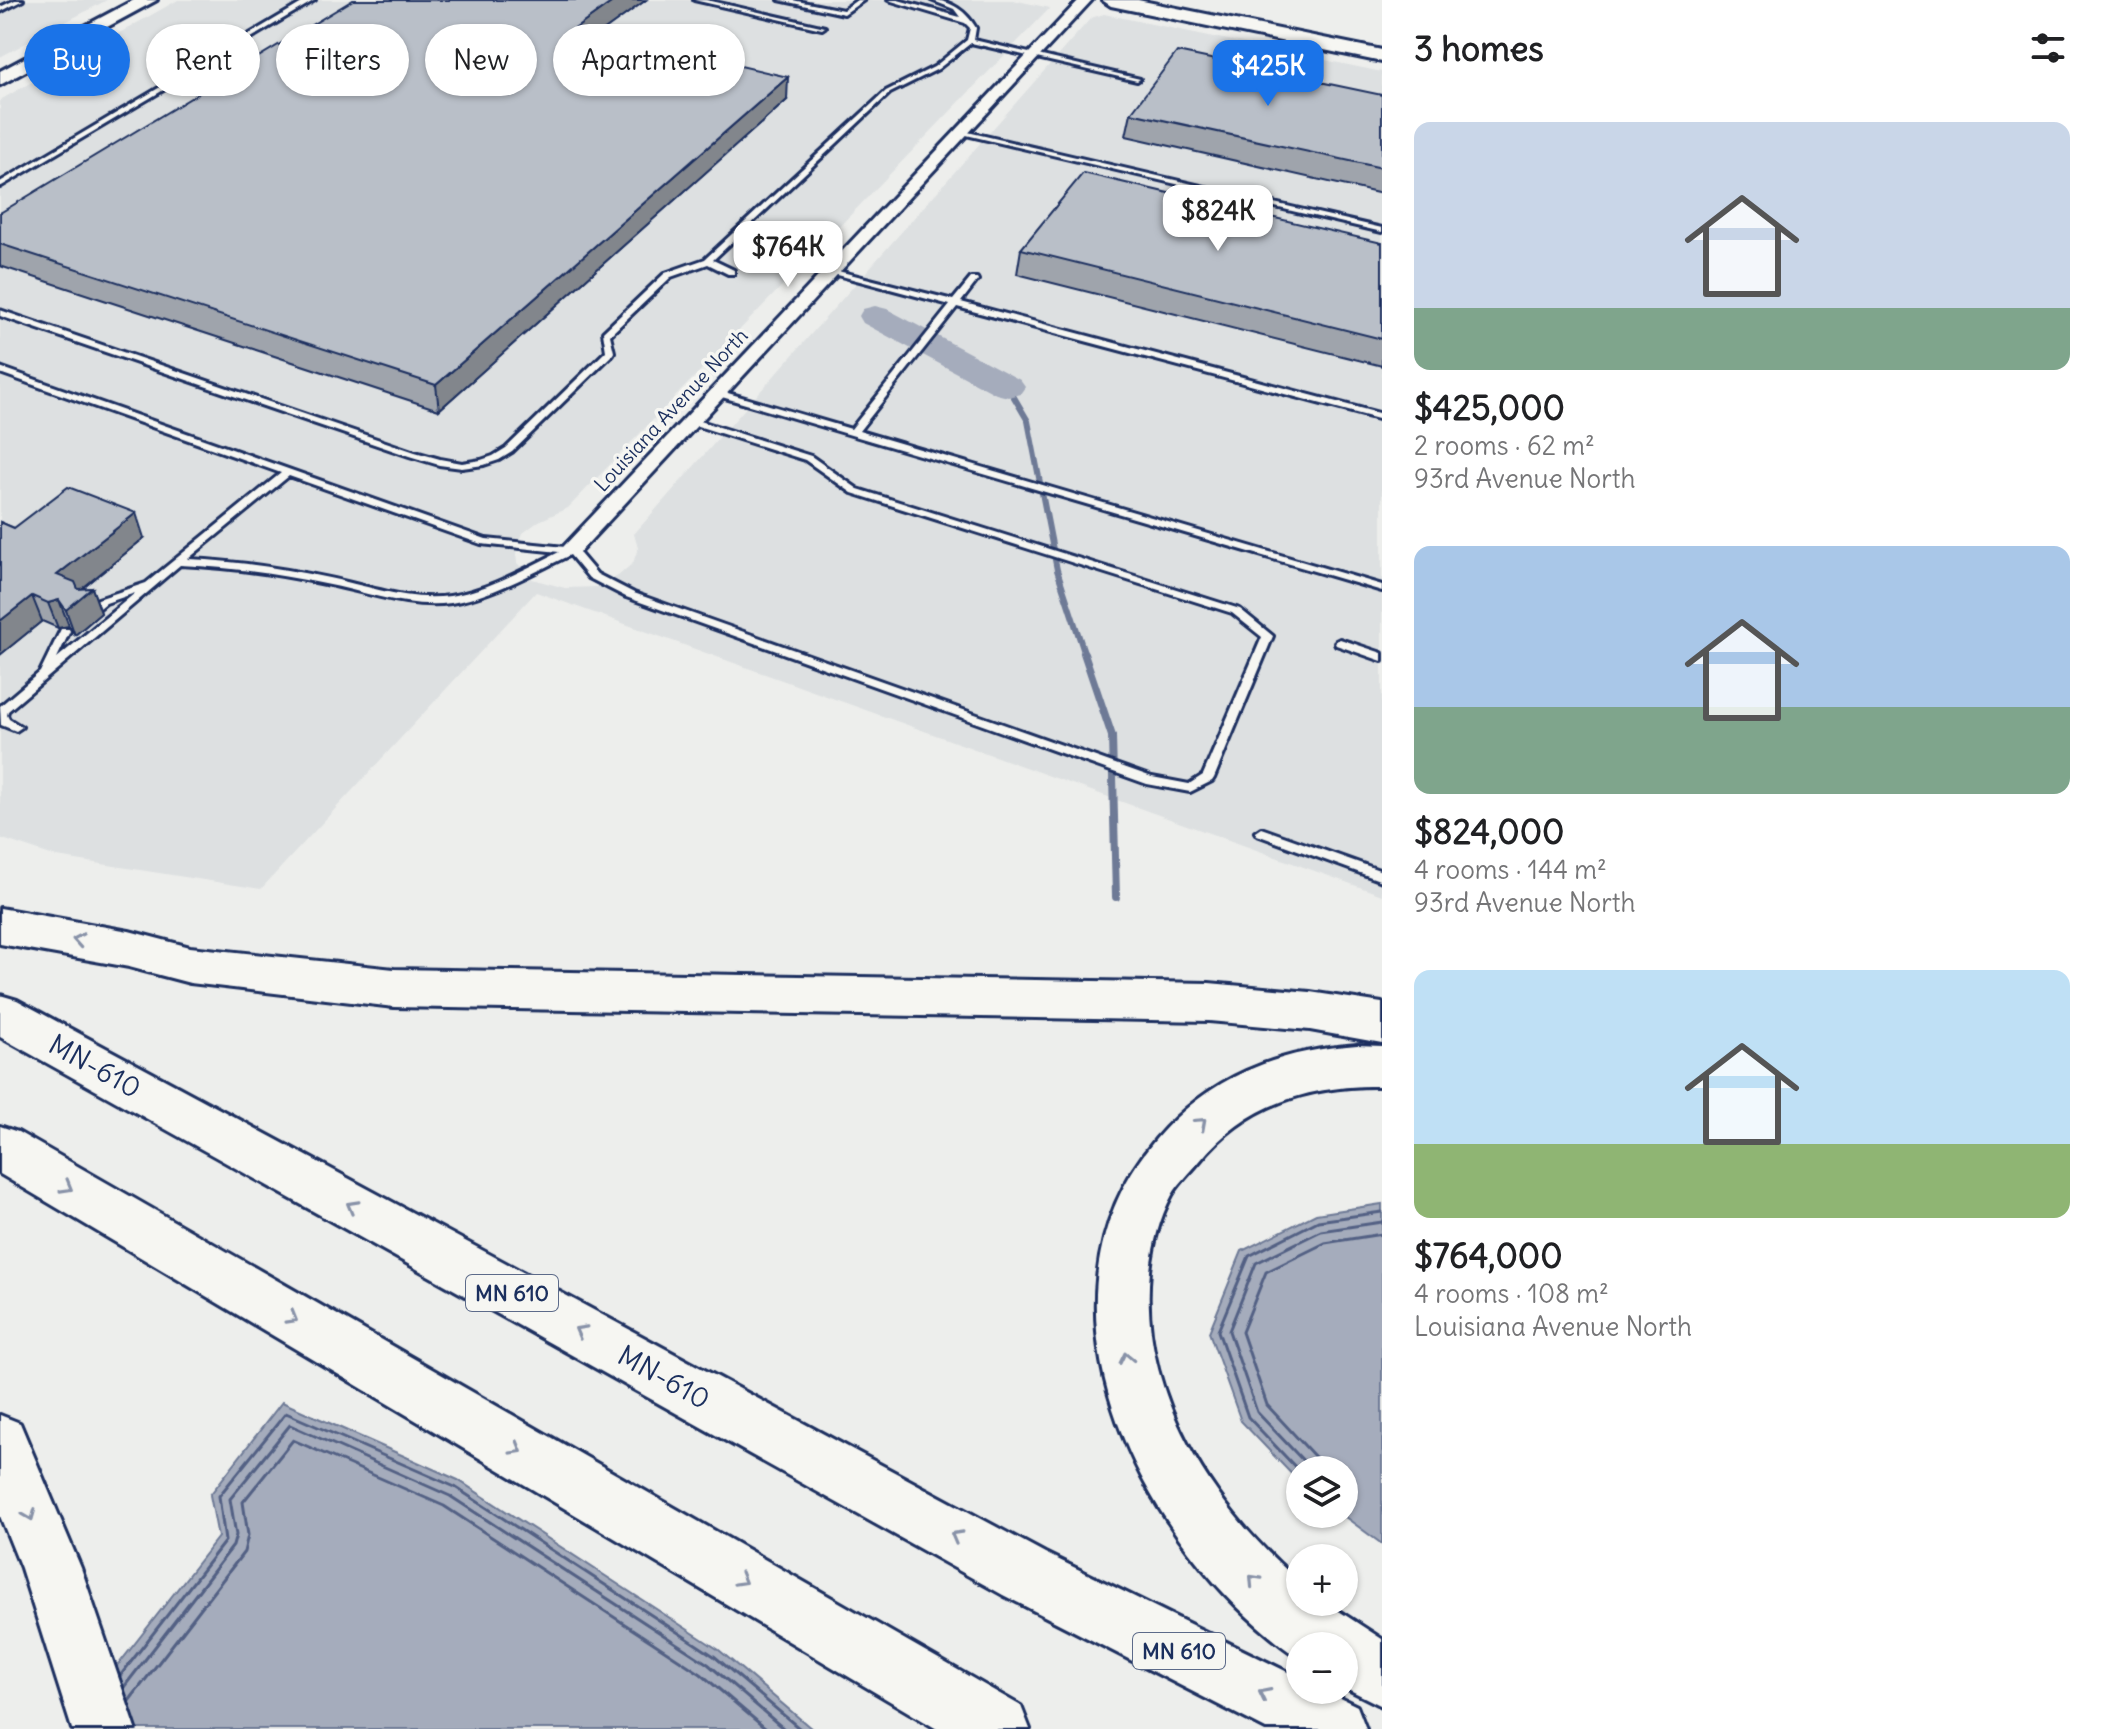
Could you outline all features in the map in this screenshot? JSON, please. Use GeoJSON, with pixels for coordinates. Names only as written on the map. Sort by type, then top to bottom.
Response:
{"type":"FeatureCollection","features":[{"type":"Feature","properties":{"kind":"highway"},"geometry":{"type":"LineString","coordinates":[[0,926],[129,949],[218,970],[394,988],[1209,1002],[1310,1011],[1382,1023]]}},
{"type":"Feature","properties":{"kind":"highway"},"geometry":{"type":"LineString","coordinates":[[129,949],[353,961],[1232,975],[1283,979],[1382,995]]}},
{"type":"Feature","properties":{"kind":"highway","name":"MN-610"},"geometry":{"type":"LineString","coordinates":[[0,1014],[1024,1574],[1334,1729]]}},
{"type":"Feature","properties":{"kind":"highway"},"geometry":{"type":"LineString","coordinates":[[1318,1632],[1264,1591],[1195,1512],[1172,1477],[1138,1405],[1121,1327],[1119,1284],[1130,1225],[1146,1191],[1180,1142],[1217,1109],[1240,1094],[1304,1074],[1382,1066]]}},
{"type":"Feature","properties":{"kind":"highway"},"geometry":{"type":"LineString","coordinates":[[0,1148],[998,1729]]}},
{"type":"Feature","properties":{"kind":"highway"},"geometry":{"type":"LineString","coordinates":[[0,1443],[51,1568],[104,1729]]}},
{"type":"Feature","properties":{"kind":"highway"},"geometry":{"type":"LineString","coordinates":[[1358,1660],[1382,1675]]}},
{"type":"Feature","properties":{"kind":"street"},"geometry":{"type":"LineString","coordinates":[[0,79],[148,0]]}},
{"type":"Feature","properties":{"kind":"street","name":"Louisiana Avenue North"},"geometry":{"type":"LineString","coordinates":[[571,550],[1086,0]]}},
{"type":"Feature","properties":{"kind":"street"},"geometry":{"type":"LineString","coordinates":[[1111,0],[1382,56]]}},
{"type":"Feature","properties":{"kind":"lane"},"geometry":{"type":"LineString","coordinates":[[0,10],[20,0]]}},
{"type":"Feature","properties":{"kind":"lane"},"geometry":{"type":"LineString","coordinates":[[0,185],[312,0]]}},
{"type":"Feature","properties":{"kind":"lane"},"geometry":{"type":"LineString","coordinates":[[697,0],[822,27]]}},
{"type":"Feature","properties":{"kind":"lane"},"geometry":{"type":"LineString","coordinates":[[782,0],[844,12],[861,0]]}},
{"type":"Feature","properties":{"kind":"lane"},"geometry":{"type":"LineString","coordinates":[[891,0],[970,22]]}},
{"type":"Feature","properties":{"kind":"lane"},"geometry":{"type":"LineString","coordinates":[[0,313],[412,454],[459,467],[476,467],[492,462],[509,450],[610,352],[606,334],[668,275],[708,261],[879,100],[945,62],[970,41],[974,35],[970,22],[956,8],[934,0]]}},
{"type":"Feature","properties":{"kind":"lane"},"geometry":{"type":"LineString","coordinates":[[786,19],[804,5]]}},
{"type":"Feature","properties":{"kind":"lane"},"geometry":{"type":"LineString","coordinates":[[970,41],[1137,79]]}},
{"type":"Feature","properties":{"kind":"lane"},"geometry":{"type":"LineString","coordinates":[[962,132],[1382,230]]}},
{"type":"Feature","properties":{"kind":"lane"},"geometry":{"type":"LineString","coordinates":[[708,261],[731,272]]}},
{"type":"Feature","properties":{"kind":"lane"},"geometry":{"type":"LineString","coordinates":[[833,271],[1382,417]]}},
{"type":"Feature","properties":{"kind":"lane"},"geometry":{"type":"LineString","coordinates":[[853,433],[974,280]]}},
{"type":"Feature","properties":{"kind":"lane"},"geometry":{"type":"LineString","coordinates":[[0,370],[485,542],[571,550],[593,576],[630,595],[1151,781],[1190,788],[1208,778],[1268,636],[1236,611],[855,491],[808,458],[691,421]]}},
{"type":"Feature","properties":{"kind":"lane"},"geometry":{"type":"LineString","coordinates":[[718,393],[1382,588]]}},
{"type":"Feature","properties":{"kind":"lane"},"geometry":{"type":"LineString","coordinates":[[16,727],[5,722],[1,715],[3,709],[288,472]]}},
{"type":"Feature","properties":{"kind":"lane"},"geometry":{"type":"LineString","coordinates":[[178,562],[265,569],[397,597],[434,601],[467,595],[571,550]]}},
{"type":"Feature","properties":{"kind":"lane"},"geometry":{"type":"LineString","coordinates":[[91,610],[102,601],[155,582]]}},
{"type":"Feature","properties":{"kind":"lane"},"geometry":{"type":"LineString","coordinates":[[43,675],[65,631]]}},
{"type":"Feature","properties":{"kind":"lane"},"geometry":{"type":"LineString","coordinates":[[1340,643],[1382,657]]}},
{"type":"Feature","properties":{"kind":"lane"},"geometry":{"type":"LineString","coordinates":[[1261,832],[1382,876]]}},
{"type":"Feature","properties":{"kind":"shaded area"},"geometry":{"type":"Polygon","coordinates":[[[0,0],[107,0],[62,24],[24,24],[24,44],[0,57],[0,0]]]}},
{"type":"Feature","properties":{"kind":"shaded area"},"geometry":{"type":"Polygon","coordinates":[[[178,0],[1013,0],[1050,8],[568,508],[539,521],[523,533],[516,552],[517,563],[532,579],[565,588],[598,587],[633,563],[638,548],[634,534],[1091,18],[1104,14],[1382,72],[1382,895],[536,592],[261,889],[57,857],[0,838],[0,100],[24,87],[24,96],[130,96],[130,27],[178,0]]]}},
{"type":"Feature","properties":{"kind":"water"},"geometry":{"type":"Polygon","coordinates":[[[1382,1204],[1382,1544],[1358,1526],[1358,1456],[1286,1456],[1286,1468],[1241,1421],[1209,1332],[1242,1251],[1316,1214],[1382,1204]]]}},
{"type":"Feature","properties":{"kind":"water"},"geometry":{"type":"Polygon","coordinates":[[[282,1402],[458,1480],[719,1650],[812,1729],[106,1729],[94,1696],[218,1537],[210,1495],[282,1402]]]}},
{"type":"Feature","properties":{"kind":"building"},"geometry":{"type":"Polygon","coordinates":[[[353,0],[615,0],[582,24],[553,24],[553,96],[745,96],[745,67],[788,77],[436,385],[0,244],[0,213],[194,96],[260,96],[260,56],[276,46],[276,96],[409,96],[409,24],[313,24],[353,0]]]}},
{"type":"Feature","properties":{"kind":"building"},"geometry":{"type":"Polygon","coordinates":[[[1177,52],[1382,95],[1382,168],[1131,113],[1177,52]]]}},
{"type":"Feature","properties":{"kind":"building"},"geometry":{"type":"Polygon","coordinates":[[[1083,173],[1382,243],[1382,339],[1021,249],[1083,173]]]}},
{"type":"Feature","properties":{"kind":"building"},"geometry":{"type":"Polygon","coordinates":[[[68,487],[136,513],[57,575],[75,582],[78,589],[92,588],[66,610],[59,600],[48,603],[32,596],[0,621],[0,522],[14,528],[68,487]]]}},
{"type":"Feature","properties":{"kind":"waterway"},"geometry":{"type":"LineString","coordinates":[[875,316],[1008,387]]}},
{"type":"Feature","properties":{"kind":"waterway"},"geometry":{"type":"LineString","coordinates":[[1008,387],[1028,421],[1057,570],[1085,655]]}},
{"type":"Feature","properties":{"kind":"waterway"},"geometry":{"type":"LineString","coordinates":[[1084,653],[1112,736],[1116,897]]}}]}
